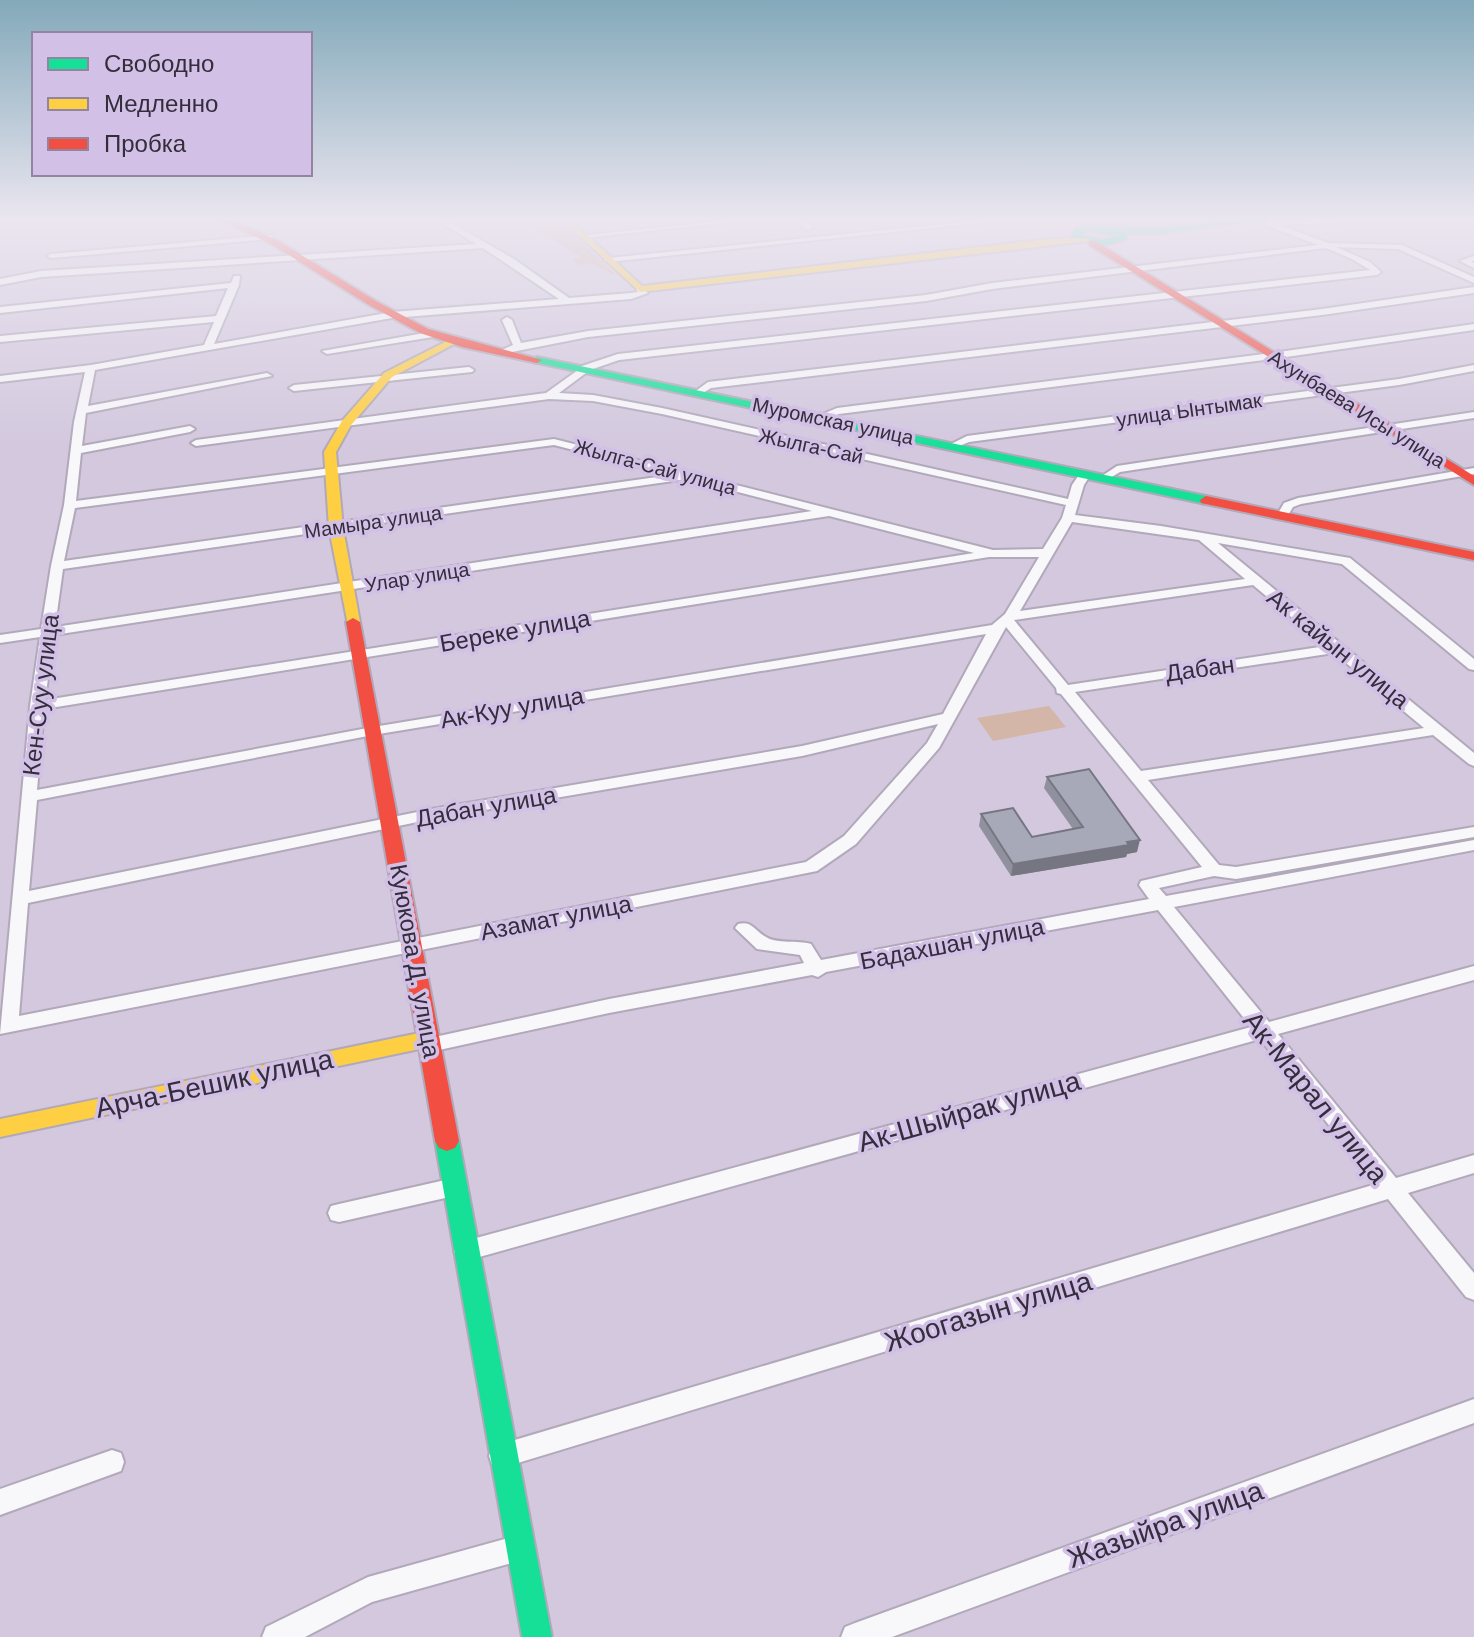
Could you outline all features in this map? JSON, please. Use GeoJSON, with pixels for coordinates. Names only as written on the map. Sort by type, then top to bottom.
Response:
{"type":"FeatureCollection","features":[{"type":"Feature","properties":{"kind":"street"},"geometry":{"type":"LineString","coordinates":[[0,310],[147,294]]}},
{"type":"Feature","properties":{"kind":"street"},"geometry":{"type":"LineString","coordinates":[[208,346],[230,294]]}},
{"type":"Feature","properties":{"kind":"street","name":"Муромская улица"},"geometry":{"type":"LineString","coordinates":[[360,294],[430,335],[453,342],[511,349],[583,369],[1474,556]]}},
{"type":"Feature","properties":{"kind":"street"},"geometry":{"type":"LineString","coordinates":[[558,294],[566,300]]}},
{"type":"Feature","properties":{"kind":"street"},"geometry":{"type":"LineString","coordinates":[[0,379],[91,368],[392,315],[638,294]]}},
{"type":"Feature","properties":{"kind":"street"},"geometry":{"type":"LineString","coordinates":[[507,320],[511,349],[588,334],[946,294]]}},
{"type":"Feature","properties":{"kind":"street","name":"Ахунбаева Исы улица"},"geometry":{"type":"LineString","coordinates":[[1174,294],[1390,430],[1470,475]]}},
{"type":"Feature","properties":{"kind":"street"},"geometry":{"type":"LineString","coordinates":[[549,396],[583,369],[618,357],[1190,294]]}},
{"type":"Feature","properties":{"kind":"street"},"geometry":{"type":"LineString","coordinates":[[698,393],[708,385],[1222,325],[1442,294]]}},
{"type":"Feature","properties":{"kind":"street"},"geometry":{"type":"LineString","coordinates":[[0,339],[218,319]]}},
{"type":"Feature","properties":{"kind":"street"},"geometry":{"type":"LineString","coordinates":[[818,418],[837,411],[1474,327]]}},
{"type":"Feature","properties":{"kind":"street"},"geometry":{"type":"LineString","coordinates":[[327,351],[430,335]]}},
{"type":"Feature","properties":{"kind":"street","name":"Куюкова Д. улица"},"geometry":{"type":"LineString","coordinates":[[453,342],[384,378],[346,424],[330,452],[331,472],[336,528],[391,823],[501,1456],[537,1637]]}},
{"type":"Feature","properties":{"kind":"street","name":"Кен-Суу улица"},"geometry":{"type":"LineString","coordinates":[[4,1026],[21,899],[37,706],[91,368]]}},
{"type":"Feature","properties":{"kind":"street","name":"улица Ынтымак"},"geometry":{"type":"LineString","coordinates":[[952,446],[967,439],[1474,368]]}},
{"type":"Feature","properties":{"kind":"street"},"geometry":{"type":"LineString","coordinates":[[294,388],[469,370]]}},
{"type":"Feature","properties":{"kind":"street"},"geometry":{"type":"LineString","coordinates":[[84,410],[267,376]]}},
{"type":"Feature","properties":{"kind":"street","name":"Жылга-Сай"},"geometry":{"type":"LineString","coordinates":[[196,443],[549,396],[593,398],[1072,503]]}},
{"type":"Feature","properties":{"kind":"street"},"geometry":{"type":"LineString","coordinates":[[1105,478],[1117,469],[1474,415]]}},
{"type":"Feature","properties":{"kind":"street"},"geometry":{"type":"LineString","coordinates":[[78,450],[190,429]]}},
{"type":"Feature","properties":{"kind":"street","name":"Жылга-Сай улица"},"geometry":{"type":"LineString","coordinates":[[70,505],[554,442],[993,554],[1044,553]]}},
{"type":"Feature","properties":{"kind":"street","name":"Азамат улица"},"geometry":{"type":"LineString","coordinates":[[4,1026],[811,867],[850,840],[934,745],[1044,553],[1068,518],[1085,474]]}},
{"type":"Feature","properties":{"kind":"street"},"geometry":{"type":"LineString","coordinates":[[1283,515],[1288,505],[1298,501],[1470,475]]}},
{"type":"Feature","properties":{"kind":"street","name":"Мамыра улица"},"geometry":{"type":"LineString","coordinates":[[57,566],[689,476]]}},
{"type":"Feature","properties":{"kind":"street","name":"Улар улица"},"geometry":{"type":"LineString","coordinates":[[0,639],[834,512]]}},
{"type":"Feature","properties":{"kind":"street"},"geometry":{"type":"LineString","coordinates":[[1068,518],[1346,561],[1474,666]]}},
{"type":"Feature","properties":{"kind":"street","name":"Ак кайын улица"},"geometry":{"type":"LineString","coordinates":[[1203,537],[1474,761]]}},
{"type":"Feature","properties":{"kind":"street","name":"Береке улица"},"geometry":{"type":"LineString","coordinates":[[37,706],[359,657],[922,562],[993,554]]}},
{"type":"Feature","properties":{"kind":"street","name":"Ак-Куу улица"},"geometry":{"type":"LineString","coordinates":[[29,797],[373,731],[1004,621],[1255,581]]}},
{"type":"Feature","properties":{"kind":"street"},"geometry":{"type":"LineString","coordinates":[[1004,621],[1214,870]]}},
{"type":"Feature","properties":{"kind":"street","name":"Дабан"},"geometry":{"type":"LineString","coordinates":[[1062,690],[1338,648]]}},
{"type":"Feature","properties":{"kind":"street","name":"Дабан улица"},"geometry":{"type":"LineString","coordinates":[[21,899],[391,823],[802,751],[950,717]]}},
{"type":"Feature","properties":{"kind":"street"},"geometry":{"type":"LineString","coordinates":[[1135,777],[1437,730]]}},
{"type":"Feature","properties":{"kind":"street"},"geometry":{"type":"LineString","coordinates":[[1160,904],[1147,885],[1214,870],[1236,873],[1474,832]]}},
{"type":"Feature","properties":{"kind":"street","name":"Бадахшан улица"},"geometry":{"type":"LineString","coordinates":[[429,1042],[814,962],[1160,904],[1474,845]]}},
{"type":"Feature","properties":{"kind":"street","name":"Ак-Марал улица"},"geometry":{"type":"LineString","coordinates":[[1160,904],[1474,1290]]}},
{"type":"Feature","properties":{"kind":"street"},"geometry":{"type":"LineString","coordinates":[[744,928],[763,945],[805,949],[814,962]]}},
{"type":"Feature","properties":{"kind":"street","name":"Ак-Шыйрак улица"},"geometry":{"type":"LineString","coordinates":[[465,1251],[1474,973]]}},
{"type":"Feature","properties":{"kind":"street","name":"Арча-Бешик улица"},"geometry":{"type":"LineString","coordinates":[[0,1128],[429,1042]]}},
{"type":"Feature","properties":{"kind":"street","name":"Жоогазын улица"},"geometry":{"type":"LineString","coordinates":[[501,1456],[1474,1164]]}},
{"type":"Feature","properties":{"kind":"street"},"geometry":{"type":"LineString","coordinates":[[339,1213],[454,1187]]}},
{"type":"Feature","properties":{"kind":"street","name":"Жазыйра улица"},"geometry":{"type":"LineString","coordinates":[[855,1637],[1474,1411]]}},
{"type":"Feature","properties":{"kind":"street"},"geometry":{"type":"LineString","coordinates":[[0,1502],[112,1462]]}},
{"type":"Feature","properties":{"kind":"street"},"geometry":{"type":"LineString","coordinates":[[276,1637],[368,1590],[519,1548]]}},
{"type":"Feature","properties":{"kind":"shaded area"},"geometry":{"type":"Polygon","coordinates":[[[1049,706],[1066,727],[993,741],[977,718],[1049,706]]]}},
{"type":"Feature","properties":{"kind":"building"},"geometry":{"type":"Polygon","coordinates":[[[1089,769],[1140,840],[1127,842],[1129,845],[1013,864],[981,814],[1013,808],[1032,837],[1083,827],[1047,777],[1089,769]]]}},
{"type":"Feature","properties":{"kind":"traffic: fast"},"geometry":{"type":"LineString","coordinates":[[537,360],[1206,500]]}},
{"type":"Feature","properties":{"kind":"traffic: fast"},"geometry":{"type":"LineString","coordinates":[[447,1141],[537,1637]]}},
{"type":"Feature","properties":{"kind":"traffic: slow"},"geometry":{"type":"LineString","coordinates":[[353,622],[336,528],[330,452],[346,424],[388,375],[453,342]]}},
{"type":"Feature","properties":{"kind":"traffic: slow"},"geometry":{"type":"LineString","coordinates":[[0,1128],[429,1039]]}},
{"type":"Feature","properties":{"kind":"traffic: jam"},"geometry":{"type":"LineString","coordinates":[[359,294],[424,331],[466,345],[537,360]]}},
{"type":"Feature","properties":{"kind":"traffic: jam"},"geometry":{"type":"LineString","coordinates":[[1174,294],[1474,481]]}},
{"type":"Feature","properties":{"kind":"traffic: jam"},"geometry":{"type":"LineString","coordinates":[[1206,500],[1474,556]]}},
{"type":"Feature","properties":{"kind":"traffic: jam"},"geometry":{"type":"LineString","coordinates":[[353,622],[447,1141]]}}]}
